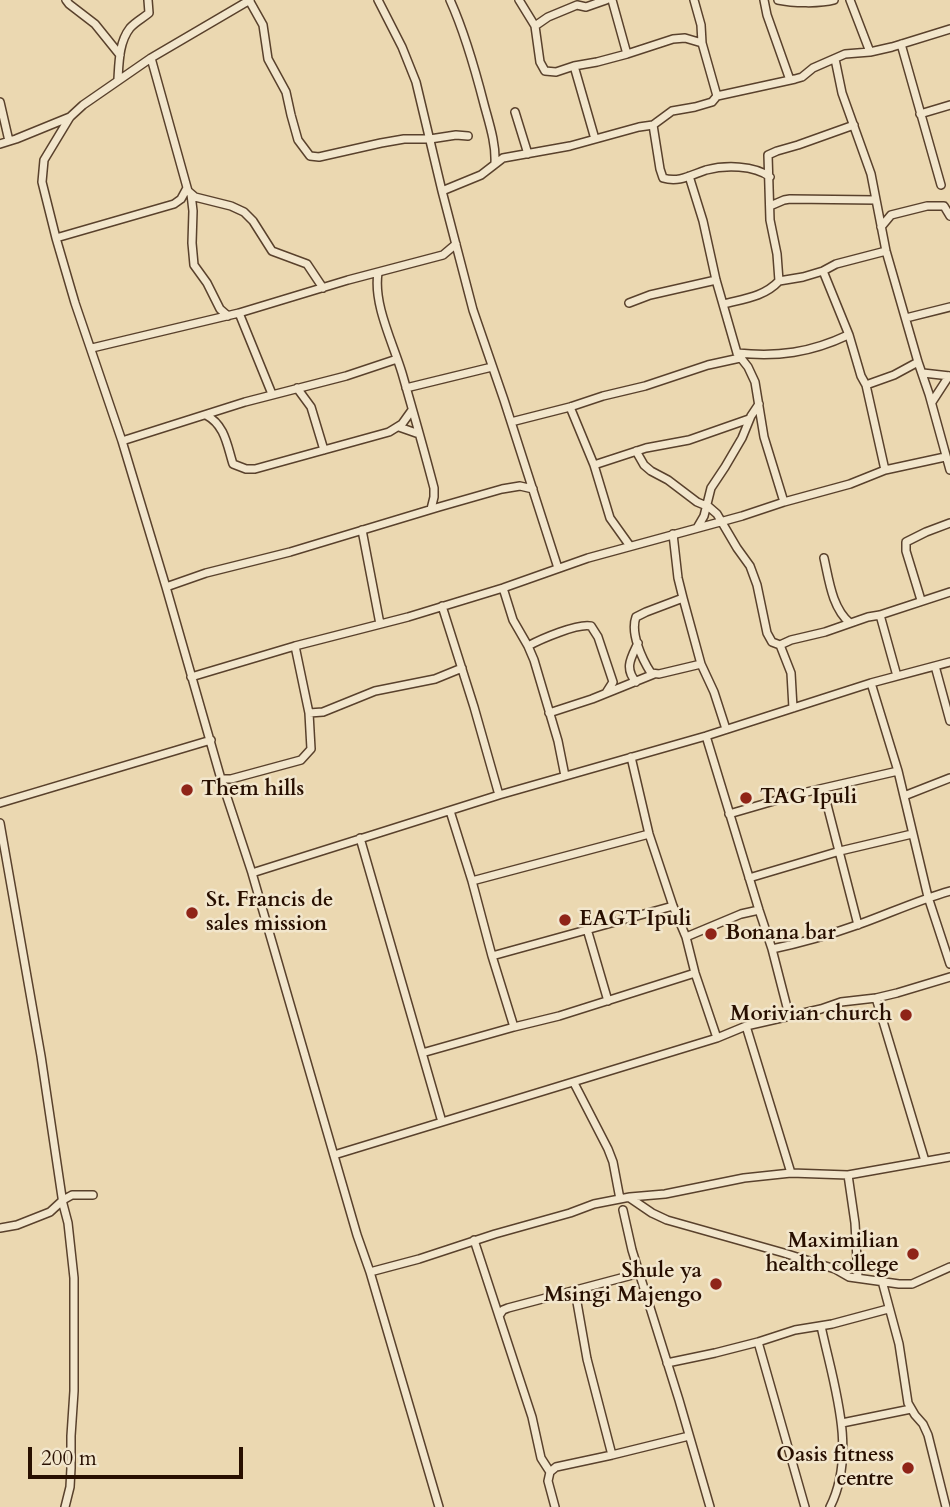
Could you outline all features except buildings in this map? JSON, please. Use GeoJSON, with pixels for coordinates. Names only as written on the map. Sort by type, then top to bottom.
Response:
{"type":"FeatureCollection","features":[{"type":"Feature","properties":{"kind":"street"},"geometry":{"type":"LineString","coordinates":[[66,0],[94,24],[120,55]]}},
{"type":"Feature","properties":{"kind":"street"},"geometry":{"type":"LineString","coordinates":[[118,79],[124,37],[129,29],[149,13],[148,0]]}},
{"type":"Feature","properties":{"kind":"street"},"geometry":{"type":"LineString","coordinates":[[439,1507],[122,441],[75,303],[44,191],[42,172],[44,160],[70,117],[83,105],[150,58],[250,0],[263,25],[268,59],[286,92],[298,140],[310,156],[319,157],[404,139],[468,136]]}},
{"type":"Feature","properties":{"kind":"street"},"geometry":{"type":"LineString","coordinates":[[378,0],[416,82],[473,310],[558,568]]}},
{"type":"Feature","properties":{"kind":"street"},"geometry":{"type":"LineString","coordinates":[[450,0],[461,24],[477,78],[495,148],[495,163]]}},
{"type":"Feature","properties":{"kind":"street"},"geometry":{"type":"LineString","coordinates":[[519,0],[535,26],[540,62],[547,72],[627,54],[673,38],[702,43]]}},
{"type":"Feature","properties":{"kind":"street"},"geometry":{"type":"LineString","coordinates":[[535,26],[548,17],[577,5],[586,7],[606,0]]}},
{"type":"Feature","properties":{"kind":"street"},"geometry":{"type":"LineString","coordinates":[[612,0],[627,54]]}},
{"type":"Feature","properties":{"kind":"street"},"geometry":{"type":"LineString","coordinates":[[694,0],[701,25],[702,43],[717,96]]}},
{"type":"Feature","properties":{"kind":"street"},"geometry":{"type":"LineString","coordinates":[[764,0],[790,79]]}},
{"type":"Feature","properties":{"kind":"street"},"geometry":{"type":"LineString","coordinates":[[778,0],[817,3],[834,0]]}},
{"type":"Feature","properties":{"kind":"street"},"geometry":{"type":"LineString","coordinates":[[850,0],[870,52]]}},
{"type":"Feature","properties":{"kind":"street"},"geometry":{"type":"LineString","coordinates":[[442,191],[481,175],[503,158],[653,125],[672,111],[712,102],[717,96],[802,77],[813,68],[853,52],[870,52],[950,29]]}},
{"type":"Feature","properties":{"kind":"street"},"geometry":{"type":"LineString","coordinates":[[901,44],[941,185]]}},
{"type":"Feature","properties":{"kind":"street"},"geometry":{"type":"LineString","coordinates":[[150,58],[189,191],[193,211],[194,265],[220,309],[228,316]]}},
{"type":"Feature","properties":{"kind":"street"},"geometry":{"type":"LineString","coordinates":[[835,59],[842,93],[871,174],[886,251],[950,470]]}},
{"type":"Feature","properties":{"kind":"street"},"geometry":{"type":"LineString","coordinates":[[573,65],[595,139]]}},
{"type":"Feature","properties":{"kind":"street"},"geometry":{"type":"LineString","coordinates":[[0,102],[9,141]]}},
{"type":"Feature","properties":{"kind":"street"},"geometry":{"type":"LineString","coordinates":[[920,114],[950,105]]}},
{"type":"Feature","properties":{"kind":"street"},"geometry":{"type":"LineString","coordinates":[[515,112],[528,154]]}},
{"type":"Feature","properties":{"kind":"street"},"geometry":{"type":"LineString","coordinates":[[0,144],[70,117]]}},
{"type":"Feature","properties":{"kind":"street"},"geometry":{"type":"LineString","coordinates":[[653,125],[663,178],[682,180],[709,169],[729,167],[763,172],[770,177]]}},
{"type":"Feature","properties":{"kind":"street"},"geometry":{"type":"LineString","coordinates":[[779,281],[770,220],[768,158],[771,153],[854,125]]}},
{"type":"Feature","properties":{"kind":"street"},"geometry":{"type":"LineString","coordinates":[[688,176],[703,220],[716,280],[739,356],[755,382],[764,436],[784,502]]}},
{"type":"Feature","properties":{"kind":"street"},"geometry":{"type":"LineString","coordinates":[[56,238],[174,204],[189,191]]}},
{"type":"Feature","properties":{"kind":"street"},"geometry":{"type":"LineString","coordinates":[[189,191],[205,200],[244,212],[272,251],[307,264],[323,288]]}},
{"type":"Feature","properties":{"kind":"street"},"geometry":{"type":"LineString","coordinates":[[770,206],[784,200],[798,199],[876,200]]}},
{"type":"Feature","properties":{"kind":"street"},"geometry":{"type":"LineString","coordinates":[[881,227],[891,215],[927,206],[944,206],[950,216]]}},
{"type":"Feature","properties":{"kind":"street"},"geometry":{"type":"LineString","coordinates":[[92,348],[228,316],[443,255],[456,244]]}},
{"type":"Feature","properties":{"kind":"street"},"geometry":{"type":"LineString","coordinates":[[724,304],[759,295],[779,281],[823,271],[836,264],[886,251]]}},
{"type":"Feature","properties":{"kind":"street"},"geometry":{"type":"LineString","coordinates":[[823,271],[866,385],[885,470]]}},
{"type":"Feature","properties":{"kind":"street"},"geometry":{"type":"LineString","coordinates":[[378,273],[376,288],[435,492],[448,504]]}},
{"type":"Feature","properties":{"kind":"street"},"geometry":{"type":"LineString","coordinates":[[629,303],[650,295],[716,280]]}},
{"type":"Feature","properties":{"kind":"street"},"geometry":{"type":"LineString","coordinates":[[906,318],[950,307]]}},
{"type":"Feature","properties":{"kind":"street"},"geometry":{"type":"LineString","coordinates":[[239,313],[272,394]]}},
{"type":"Feature","properties":{"kind":"street"},"geometry":{"type":"LineString","coordinates":[[511,422],[645,386],[739,356],[786,355],[824,346],[848,335]]}},
{"type":"Feature","properties":{"kind":"street"},"geometry":{"type":"LineString","coordinates":[[122,441],[272,394],[346,376],[397,359]]}},
{"type":"Feature","properties":{"kind":"street"},"geometry":{"type":"LineString","coordinates":[[866,385],[919,362]]}},
{"type":"Feature","properties":{"kind":"street"},"geometry":{"type":"LineString","coordinates":[[406,388],[492,367]]}},
{"type":"Feature","properties":{"kind":"street"},"geometry":{"type":"LineString","coordinates":[[923,373],[950,376],[932,402]]}},
{"type":"Feature","properties":{"kind":"street"},"geometry":{"type":"LineString","coordinates":[[297,388],[311,407],[324,450]]}},
{"type":"Feature","properties":{"kind":"street"},"geometry":{"type":"LineString","coordinates":[[696,529],[704,516],[711,488],[759,404]]}},
{"type":"Feature","properties":{"kind":"street"},"geometry":{"type":"LineString","coordinates":[[570,407],[594,465],[610,518],[630,546]]}},
{"type":"Feature","properties":{"kind":"street"},"geometry":{"type":"LineString","coordinates":[[206,415],[219,425],[223,432],[233,464],[246,469],[267,466],[389,432],[399,427],[412,410]]}},
{"type":"Feature","properties":{"kind":"street"},"geometry":{"type":"LineString","coordinates":[[594,465],[635,451],[689,440],[749,419]]}},
{"type":"Feature","properties":{"kind":"street"},"geometry":{"type":"LineString","coordinates":[[399,427],[419,434]]}},
{"type":"Feature","properties":{"kind":"street"},"geometry":{"type":"LineString","coordinates":[[635,451],[650,471],[715,511],[750,566],[757,585],[767,633],[772,642],[780,645],[950,592]]}},
{"type":"Feature","properties":{"kind":"street"},"geometry":{"type":"LineString","coordinates":[[191,677],[503,588],[630,546],[721,523],[850,484],[885,470],[946,457]]}},
{"type":"Feature","properties":{"kind":"street"},"geometry":{"type":"LineString","coordinates":[[166,587],[206,573],[290,552],[448,504],[513,487],[533,489]]}},
{"type":"Feature","properties":{"kind":"street"},"geometry":{"type":"LineString","coordinates":[[431,509],[435,492]]}},
{"type":"Feature","properties":{"kind":"street"},"geometry":{"type":"LineString","coordinates":[[921,600],[906,551],[906,542],[950,523]]}},
{"type":"Feature","properties":{"kind":"street"},"geometry":{"type":"LineString","coordinates":[[362,530],[380,624]]}},
{"type":"Feature","properties":{"kind":"street"},"geometry":{"type":"LineString","coordinates":[[673,534],[682,598],[701,664],[715,692],[726,729]]}},
{"type":"Feature","properties":{"kind":"street"},"geometry":{"type":"LineString","coordinates":[[824,558],[836,603],[843,617],[850,623]]}},
{"type":"Feature","properties":{"kind":"street"},"geometry":{"type":"LineString","coordinates":[[503,588],[513,620],[528,646],[558,741],[565,776]]}},
{"type":"Feature","properties":{"kind":"street"},"geometry":{"type":"LineString","coordinates":[[655,674],[649,670],[638,643],[634,623],[636,617],[682,598]]}},
{"type":"Feature","properties":{"kind":"street"},"geometry":{"type":"LineString","coordinates":[[442,606],[499,795]]}},
{"type":"Feature","properties":{"kind":"street"},"geometry":{"type":"LineString","coordinates":[[880,615],[897,676]]}},
{"type":"Feature","properties":{"kind":"street"},"geometry":{"type":"LineString","coordinates":[[528,646],[577,626],[591,625],[598,637],[612,679],[606,693]]}},
{"type":"Feature","properties":{"kind":"street"},"geometry":{"type":"LineString","coordinates":[[636,682],[629,666],[638,643]]}},
{"type":"Feature","properties":{"kind":"street"},"geometry":{"type":"LineString","coordinates":[[780,645],[791,673],[793,708]]}},
{"type":"Feature","properties":{"kind":"street"},"geometry":{"type":"LineString","coordinates":[[221,779],[231,779],[301,760],[307,755],[312,746],[309,713],[295,646]]}},
{"type":"Feature","properties":{"kind":"street"},"geometry":{"type":"LineString","coordinates":[[252,873],[499,795],[950,662]]}},
{"type":"Feature","properties":{"kind":"street"},"geometry":{"type":"LineString","coordinates":[[549,713],[655,674],[701,664]]}},
{"type":"Feature","properties":{"kind":"street"},"geometry":{"type":"LineString","coordinates":[[935,666],[950,721]]}},
{"type":"Feature","properties":{"kind":"street"},"geometry":{"type":"LineString","coordinates":[[309,713],[323,712],[375,691],[435,679],[462,668]]}},
{"type":"Feature","properties":{"kind":"street"},"geometry":{"type":"LineString","coordinates":[[872,683],[898,771],[928,897],[950,964]]}},
{"type":"Feature","properties":{"kind":"street"},"geometry":{"type":"LineString","coordinates":[[706,736],[772,949],[789,1015]]}},
{"type":"Feature","properties":{"kind":"street"},"geometry":{"type":"LineString","coordinates":[[0,803],[211,740]]}},
{"type":"Feature","properties":{"kind":"street"},"geometry":{"type":"LineString","coordinates":[[631,757],[649,834],[686,937],[717,1038]]}},
{"type":"Feature","properties":{"kind":"street"},"geometry":{"type":"LineString","coordinates":[[729,814],[767,802],[898,771]]}},
{"type":"Feature","properties":{"kind":"street"},"geometry":{"type":"LineString","coordinates":[[904,796],[950,778]]}},
{"type":"Feature","properties":{"kind":"street"},"geometry":{"type":"LineString","coordinates":[[823,789],[858,925]]}},
{"type":"Feature","properties":{"kind":"street"},"geometry":{"type":"LineString","coordinates":[[450,811],[514,1027]]}},
{"type":"Feature","properties":{"kind":"street"},"geometry":{"type":"LineString","coordinates":[[0,823],[41,1056],[62,1200],[68,1220],[74,1278],[74,1391],[70,1487],[65,1507]]}},
{"type":"Feature","properties":{"kind":"street"},"geometry":{"type":"LineString","coordinates":[[472,881],[649,834]]}},
{"type":"Feature","properties":{"kind":"street"},"geometry":{"type":"LineString","coordinates":[[749,878],[840,851],[912,834]]}},
{"type":"Feature","properties":{"kind":"street"},"geometry":{"type":"LineString","coordinates":[[360,838],[442,1122]]}},
{"type":"Feature","properties":{"kind":"street"},"geometry":{"type":"LineString","coordinates":[[772,949],[858,925],[950,891]]}},
{"type":"Feature","properties":{"kind":"street"},"geometry":{"type":"LineString","coordinates":[[492,956],[673,906]]}},
{"type":"Feature","properties":{"kind":"street"},"geometry":{"type":"LineString","coordinates":[[686,937],[741,914],[758,910]]}},
{"type":"Feature","properties":{"kind":"street"},"geometry":{"type":"LineString","coordinates":[[587,929],[608,1001]]}},
{"type":"Feature","properties":{"kind":"street"},"geometry":{"type":"LineString","coordinates":[[422,1053],[559,1016],[695,973]]}},
{"type":"Feature","properties":{"kind":"street"},"geometry":{"type":"LineString","coordinates":[[334,1155],[574,1083],[717,1038],[746,1026],[841,1002],[876,998],[950,977]]}},
{"type":"Feature","properties":{"kind":"street"},"geometry":{"type":"LineString","coordinates":[[876,998],[925,1161]]}},
{"type":"Feature","properties":{"kind":"street"},"geometry":{"type":"LineString","coordinates":[[746,1026],[791,1173]]}},
{"type":"Feature","properties":{"kind":"street"},"geometry":{"type":"LineString","coordinates":[[574,1083],[608,1149],[620,1199]]}},
{"type":"Feature","properties":{"kind":"street"},"geometry":{"type":"LineString","coordinates":[[370,1272],[594,1204],[665,1194],[744,1178],[791,1173],[848,1175],[950,1157]]}},
{"type":"Feature","properties":{"kind":"street"},"geometry":{"type":"LineString","coordinates":[[848,1175],[855,1223],[858,1278]]}},
{"type":"Feature","properties":{"kind":"street"},"geometry":{"type":"LineString","coordinates":[[0,1228],[17,1225],[50,1212],[62,1200],[72,1195],[93,1195]]}},
{"type":"Feature","properties":{"kind":"street"},"geometry":{"type":"LineString","coordinates":[[629,1198],[667,1220],[784,1253],[835,1269],[849,1277],[912,1284],[950,1267]]}},
{"type":"Feature","properties":{"kind":"street"},"geometry":{"type":"LineString","coordinates":[[623,1210],[632,1250],[710,1507]]}},
{"type":"Feature","properties":{"kind":"street"},"geometry":{"type":"LineString","coordinates":[[50,1212],[68,1220]]}},
{"type":"Feature","properties":{"kind":"street"},"geometry":{"type":"LineString","coordinates":[[474,1240],[532,1417],[541,1458],[550,1472]]}},
{"type":"Feature","properties":{"kind":"street"},"geometry":{"type":"LineString","coordinates":[[499,1316],[508,1308],[640,1273]]}},
{"type":"Feature","properties":{"kind":"street"},"geometry":{"type":"LineString","coordinates":[[882,1282],[899,1344],[906,1394],[911,1409],[928,1435],[946,1507]]}},
{"type":"Feature","properties":{"kind":"street"},"geometry":{"type":"LineString","coordinates":[[575,1291],[587,1359],[612,1455]]}},
{"type":"Feature","properties":{"kind":"street"},"geometry":{"type":"LineString","coordinates":[[495,1303],[508,1308]]}},
{"type":"Feature","properties":{"kind":"street"},"geometry":{"type":"LineString","coordinates":[[667,1363],[888,1309]]}},
{"type":"Feature","properties":{"kind":"street"},"geometry":{"type":"LineString","coordinates":[[821,1326],[842,1423],[841,1475],[830,1507]]}},
{"type":"Feature","properties":{"kind":"street"},"geometry":{"type":"LineString","coordinates":[[758,1342],[805,1507]]}},
{"type":"Feature","properties":{"kind":"street"},"geometry":{"type":"LineString","coordinates":[[842,1423],[911,1409]]}},
{"type":"Feature","properties":{"kind":"street"},"geometry":{"type":"LineString","coordinates":[[555,1507],[548,1481],[550,1472],[556,1467],[689,1436]]}},
{"type":"Feature","properties":{"kind":"place","name":"Them hills"},"geometry":{"type":"Point","coordinates":[187,790]}},
{"type":"Feature","properties":{"kind":"place","name":"TAG Ipuli"},"geometry":{"type":"Point","coordinates":[746,798]}},
{"type":"Feature","properties":{"kind":"place","name":"St. Francis de sales mission"},"geometry":{"type":"Point","coordinates":[192,913]}},
{"type":"Feature","properties":{"kind":"place","name":"EAGT Ipuli"},"geometry":{"type":"Point","coordinates":[565,920]}},
{"type":"Feature","properties":{"kind":"place","name":"Bonana bar"},"geometry":{"type":"Point","coordinates":[711,934]}},
{"type":"Feature","properties":{"kind":"place","name":"Morivian church"},"geometry":{"type":"Point","coordinates":[906,1015]}},
{"type":"Feature","properties":{"kind":"place","name":"Maximilian health college"},"geometry":{"type":"Point","coordinates":[913,1254]}},
{"type":"Feature","properties":{"kind":"place","name":"Shule ya Msingi Majengo"},"geometry":{"type":"Point","coordinates":[716,1284]}},
{"type":"Feature","properties":{"kind":"place","name":"Oasis fitness centre"},"geometry":{"type":"Point","coordinates":[908,1468]}}]}
